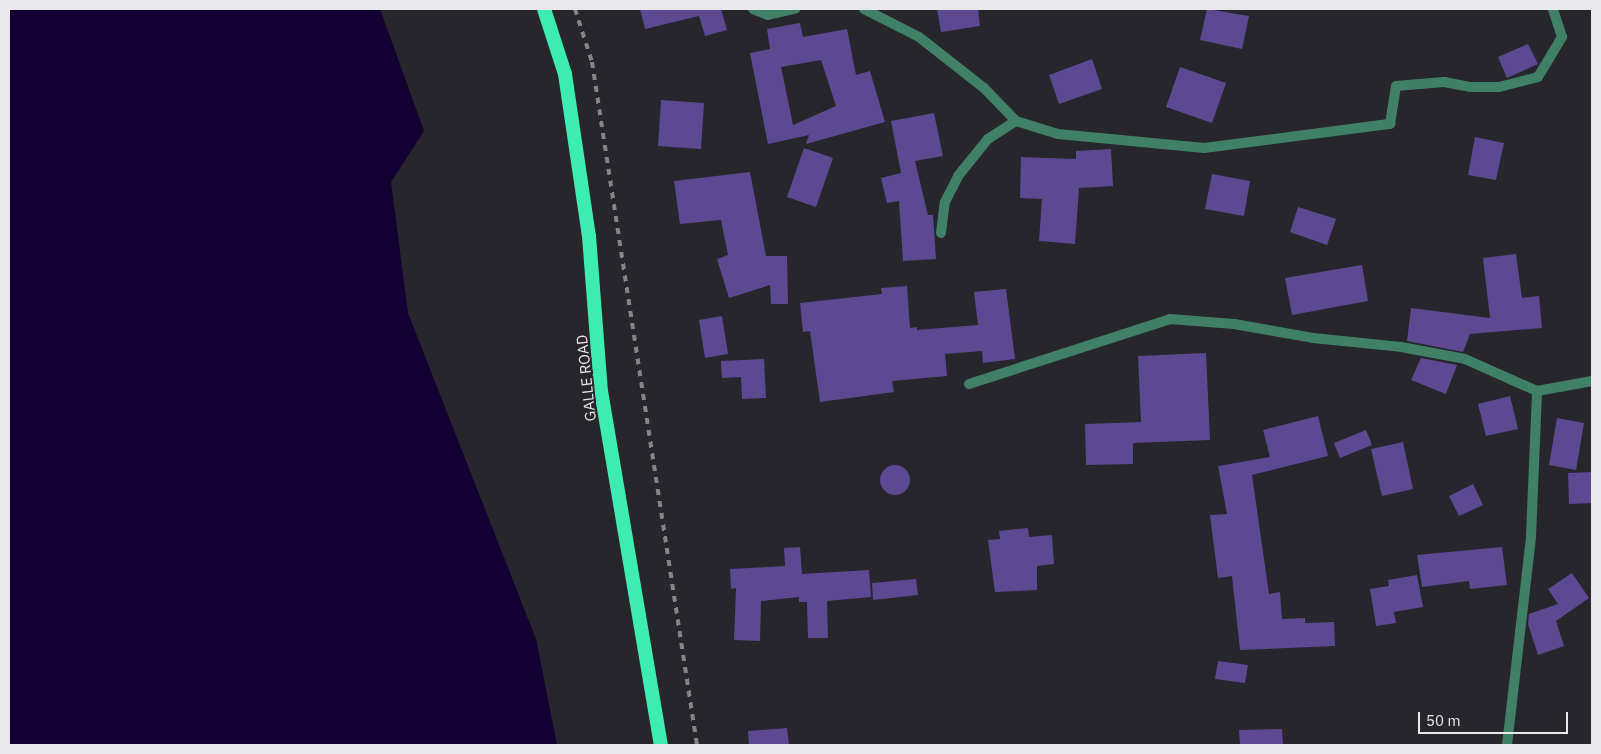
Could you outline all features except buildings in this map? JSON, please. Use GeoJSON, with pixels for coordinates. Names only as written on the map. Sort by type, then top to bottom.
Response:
{"type":"FeatureCollection","features":[{"type":"Feature","properties":{"kind":"highway","name":"GALLE ROAD"},"geometry":{"type":"LineString","coordinates":[[544,9],[565,74],[589,236],[601,391],[661,745]]}},
{"type":"Feature","properties":{"kind":"street"},"geometry":{"type":"LineString","coordinates":[[753,9],[768,15],[795,9]]}},
{"type":"Feature","properties":{"kind":"street"},"geometry":{"type":"LineString","coordinates":[[864,9],[919,36],[984,88],[1016,120],[1058,134],[1204,148],[1390,124],[1396,86],[1444,82],[1470,87],[1499,87],[1538,77],[1562,37],[1553,9]]}},
{"type":"Feature","properties":{"kind":"street"},"geometry":{"type":"LineString","coordinates":[[941,233],[945,202],[958,176],[988,139],[1016,120]]}},
{"type":"Feature","properties":{"kind":"street"},"geometry":{"type":"LineString","coordinates":[[970,384],[1170,319],[1234,324],[1313,338],[1401,346],[1466,360],[1537,391],[1592,381]]}},
{"type":"Feature","properties":{"kind":"street"},"geometry":{"type":"LineString","coordinates":[[1507,745],[1531,536],[1537,391]]}},
{"type":"Feature","properties":{"kind":"shaded area"},"geometry":{"type":"Polygon","coordinates":[[[9,9],[380,9],[424,131],[391,182],[408,313],[536,639],[557,745],[9,745],[9,9]]]}},
{"type":"Feature","properties":{"kind":"railway"},"geometry":{"type":"LineString","coordinates":[[575,9],[592,62],[697,745]]}}]}
